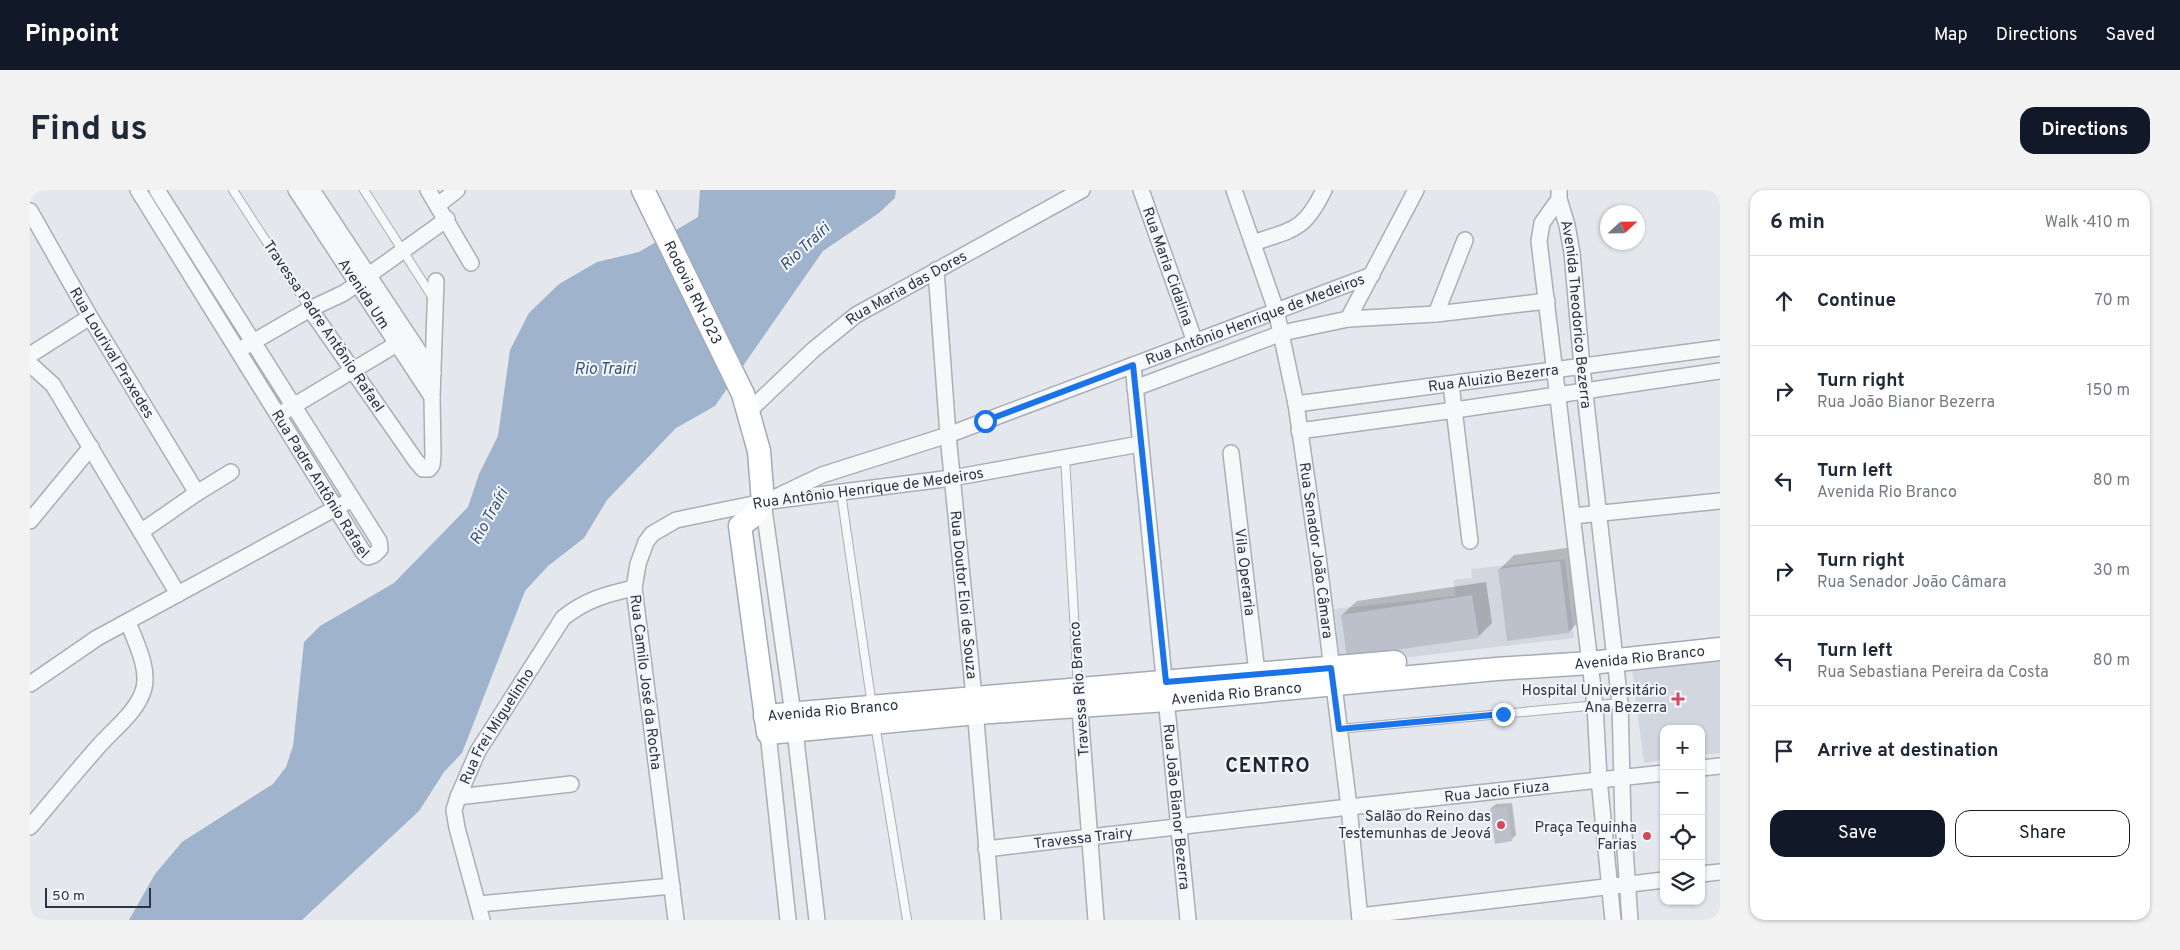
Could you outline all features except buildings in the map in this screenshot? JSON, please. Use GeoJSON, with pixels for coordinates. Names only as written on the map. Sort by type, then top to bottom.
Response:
{"type":"FeatureCollection","features":[{"type":"Feature","properties":{"kind":"main road","name":"Rodovia RN-023"},"geometry":{"type":"LineString","coordinates":[[643,190],[746,402],[759,451],[763,502]]}},
{"type":"Feature","properties":{"kind":"main road"},"geometry":{"type":"LineString","coordinates":[[763,502],[753,516],[740,526],[766,725]]}},
{"type":"Feature","properties":{"kind":"main road","name":"Avenida Rio Branco"},"geometry":{"type":"LineString","coordinates":[[1614,654],[1720,634]]}},
{"type":"Feature","properties":{"kind":"main road","name":"Avenida Rio Branco"},"geometry":{"type":"LineString","coordinates":[[766,725],[975,705],[1167,691],[1332,676],[1495,654],[1589,656],[1720,649]]}},
{"type":"Feature","properties":{"kind":"street","name":"Rua Padre Antônio Rafael"},"geometry":{"type":"LineString","coordinates":[[138,190],[365,554],[368,557],[374,555],[380,549],[380,544],[158,190]]}},
{"type":"Feature","properties":{"kind":"street","name":"Avenida Um"},"geometry":{"type":"LineString","coordinates":[[296,190],[328,227],[403,340],[432,396]]}},
{"type":"Feature","properties":{"kind":"street","name":"Avenida Um"},"geometry":{"type":"LineString","coordinates":[[312,190],[328,227]]}},
{"type":"Feature","properties":{"kind":"street"},"geometry":{"type":"LineString","coordinates":[[428,190],[471,262]]}},
{"type":"Feature","properties":{"kind":"street"},"geometry":{"type":"LineString","coordinates":[[438,205],[457,190]]}},
{"type":"Feature","properties":{"kind":"street","name":"Rua Maria das Dores"},"geometry":{"type":"LineString","coordinates":[[746,402],[856,315],[1082,190]]}},
{"type":"Feature","properties":{"kind":"street","name":"Rua Maria Cidalina"},"geometry":{"type":"LineString","coordinates":[[1141,190],[1195,342]]}},
{"type":"Feature","properties":{"kind":"street","name":"Rua Senador João Câmara"},"geometry":{"type":"LineString","coordinates":[[1234,190],[1276,310],[1296,404],[1318,556],[1349,807],[1360,918]]}},
{"type":"Feature","properties":{"kind":"street"},"geometry":{"type":"LineString","coordinates":[[1253,243],[1302,224],[1312,214],[1324,190]]}},
{"type":"Feature","properties":{"kind":"street"},"geometry":{"type":"LineString","coordinates":[[1348,319],[1416,190]]}},
{"type":"Feature","properties":{"kind":"street","name":"Avenida Theodorico Bezerra"},"geometry":{"type":"LineString","coordinates":[[1559,194],[1546,214],[1539,232],[1539,241],[1595,705],[1599,780],[1613,920]]}},
{"type":"Feature","properties":{"kind":"street","name":"Avenida Theodorico Bezerra"},"geometry":{"type":"LineString","coordinates":[[1559,194],[1572,253],[1582,366],[1620,702],[1624,778],[1623,821],[1630,920]]}},
{"type":"Feature","properties":{"kind":"street","name":"Rua Lourival Praxedes"},"geometry":{"type":"LineString","coordinates":[[30,211],[90,317],[197,493]]}},
{"type":"Feature","properties":{"kind":"street"},"geometry":{"type":"LineString","coordinates":[[238,351],[310,308],[336,298],[447,219]]}},
{"type":"Feature","properties":{"kind":"street"},"geometry":{"type":"LineString","coordinates":[[1436,314],[1465,240]]}},
{"type":"Feature","properties":{"kind":"street","name":"Rua Doutor Eloi de Souza"},"geometry":{"type":"LineString","coordinates":[[936,270],[948,435],[975,705],[993,920]]}},
{"type":"Feature","properties":{"kind":"street","name":"Rua Antônio Henrique de Medeiros"},"geometry":{"type":"LineString","coordinates":[[763,502],[822,475],[948,435],[1372,275]]}},
{"type":"Feature","properties":{"kind":"street"},"geometry":{"type":"LineString","coordinates":[[432,396],[436,280]]}},
{"type":"Feature","properties":{"kind":"street","name":"Rua Antônio Henrique de Medeiros"},"geometry":{"type":"LineString","coordinates":[[1135,388],[1282,333],[1348,319],[1436,314],[1547,301]]}},
{"type":"Feature","properties":{"kind":"street","name":"Travessa Padre Antônio Rafael"},"geometry":{"type":"LineString","coordinates":[[310,308],[423,469],[429,469],[432,465],[434,437],[432,396]]}},
{"type":"Feature","properties":{"kind":"street"},"geometry":{"type":"LineString","coordinates":[[30,355],[90,317]]}},
{"type":"Feature","properties":{"kind":"street"},"geometry":{"type":"LineString","coordinates":[[278,416],[403,340]]}},
{"type":"Feature","properties":{"kind":"street","name":"Avenida Um"},"geometry":{"type":"LineString","coordinates":[[403,340],[432,373]]}},
{"type":"Feature","properties":{"kind":"street","name":"Rua Aluizio Bezerra"},"geometry":{"type":"LineString","coordinates":[[1296,404],[1720,348]]}},
{"type":"Feature","properties":{"kind":"street"},"geometry":{"type":"LineString","coordinates":[[30,364],[53,384],[178,594]]}},
{"type":"Feature","properties":{"kind":"street","name":"Rua João Bianor Bezerra"},"geometry":{"type":"LineString","coordinates":[[1133,365],[1167,691],[1188,920]]}},
{"type":"Feature","properties":{"kind":"street","name":"Rua Aluizio Bezerra"},"geometry":{"type":"LineString","coordinates":[[1299,431],[1455,410],[1720,370]]}},
{"type":"Feature","properties":{"kind":"street"},"geometry":{"type":"LineString","coordinates":[[1452,384],[1470,541]]}},
{"type":"Feature","properties":{"kind":"street","name":"Rua Antônio Henrique de Medeiros"},"geometry":{"type":"LineString","coordinates":[[763,502],[952,478],[1140,444]]}},
{"type":"Feature","properties":{"kind":"street"},"geometry":{"type":"LineString","coordinates":[[30,521],[92,447]]}},
{"type":"Feature","properties":{"kind":"street","name":"Vila Operaria"},"geometry":{"type":"LineString","coordinates":[[1231,453],[1258,682]]}},
{"type":"Feature","properties":{"kind":"street"},"geometry":{"type":"LineString","coordinates":[[142,531],[231,472]]}},
{"type":"Feature","properties":{"kind":"street"},"geometry":{"type":"LineString","coordinates":[[30,684],[97,638],[353,499]]}},
{"type":"Feature","properties":{"kind":"street"},"geometry":{"type":"LineString","coordinates":[[1573,516],[1720,500]]}},
{"type":"Feature","properties":{"kind":"street"},"geometry":{"type":"LineString","coordinates":[[763,502],[794,723],[817,920]]}},
{"type":"Feature","properties":{"kind":"street","name":"Rua Camilo José da Rocha"},"geometry":{"type":"LineString","coordinates":[[676,920],[634,588],[638,564],[646,542],[652,534],[676,520],[763,502]]}},
{"type":"Feature","properties":{"kind":"street","name":"Rua Frei Miguelinho"},"geometry":{"type":"LineString","coordinates":[[482,920],[454,814],[458,797],[482,744],[563,618],[578,606],[597,597],[634,588]]}},
{"type":"Feature","properties":{"kind":"street"},"geometry":{"type":"LineString","coordinates":[[30,827],[133,709],[140,698],[144,688],[143,665],[128,622]]}},
{"type":"Feature","properties":{"kind":"street","name":"Travessa Rio Branco"},"geometry":{"type":"LineString","coordinates":[[1079,697],[1088,837],[1096,920]]}},
{"type":"Feature","properties":{"kind":"street"},"geometry":{"type":"LineString","coordinates":[[766,725],[788,920]]}},
{"type":"Feature","properties":{"kind":"street"},"geometry":{"type":"LineString","coordinates":[[1705,768],[1720,766]]}},
{"type":"Feature","properties":{"kind":"street","name":"Rua Jacio Fiuza"},"geometry":{"type":"LineString","coordinates":[[1180,826],[1660,774]]}},
{"type":"Feature","properties":{"kind":"street"},"geometry":{"type":"LineString","coordinates":[[458,797],[571,784]]}},
{"type":"Feature","properties":{"kind":"street","name":"Travessa Trairy"},"geometry":{"type":"LineString","coordinates":[[986,849],[1180,826]]}},
{"type":"Feature","properties":{"kind":"street"},"geometry":{"type":"LineString","coordinates":[[1705,874],[1720,872]]}},
{"type":"Feature","properties":{"kind":"street"},"geometry":{"type":"LineString","coordinates":[[1360,918],[1660,880]]}},
{"type":"Feature","properties":{"kind":"street"},"geometry":{"type":"LineString","coordinates":[[479,904],[672,886]]}},
{"type":"Feature","properties":{"kind":"lane","name":"Travessa Padre Antônio Rafael"},"geometry":{"type":"LineString","coordinates":[[233,190],[310,308]]}},
{"type":"Feature","properties":{"kind":"lane"},"geometry":{"type":"LineString","coordinates":[[364,190],[436,303]]}},
{"type":"Feature","properties":{"kind":"lane","name":"Travessa Rio Branco"},"geometry":{"type":"LineString","coordinates":[[1064,458],[1079,697]]}},
{"type":"Feature","properties":{"kind":"lane"},"geometry":{"type":"LineString","coordinates":[[841,493],[907,920]]}},
{"type":"Feature","properties":{"kind":"lane"},"geometry":{"type":"LineString","coordinates":[[1339,729],[1620,702]]}},
{"type":"Feature","properties":{"kind":"shaded area"},"geometry":{"type":"Polygon","coordinates":[[[1565,559],[1574,638],[1341,665],[1334,609],[1455,596],[1454,580],[1472,578],[1471,569],[1565,559]]]}},
{"type":"Feature","properties":{"kind":"shaded area","name":"Hospital Universitário Ana Bezerra"},"geometry":{"type":"Polygon","coordinates":[[[1720,658],[1720,753],[1705,755],[1705,725],[1660,725],[1660,761],[1644,763],[1632,669],[1720,658]]]}},
{"type":"Feature","properties":{"kind":"water","name":"Rio Trairi"},"geometry":{"type":"Polygon","coordinates":[[[700,190],[896,190],[895,198],[879,213],[823,251],[715,406],[676,428],[607,500],[584,538],[548,566],[525,591],[462,753],[444,772],[419,811],[302,920],[129,920],[155,874],[182,842],[273,784],[286,767],[293,746],[304,642],[320,626],[394,583],[468,507],[479,474],[498,436],[510,350],[529,313],[559,284],[597,262],[639,252],[698,217],[700,190]]]}},
{"type":"Feature","properties":{"kind":"place","name":"Hospital Universitário Ana Bezerra"},"geometry":{"type":"Point","coordinates":[1678,699]}},
{"type":"Feature","properties":{"kind":"place","name":"Salão do Reino das Testemunhas de Jeová"},"geometry":{"type":"Point","coordinates":[1501,825]}},
{"type":"Feature","properties":{"kind":"place","name":"Praça Tequinha Farias"},"geometry":{"type":"Point","coordinates":[1647,836]}},
{"type":"Feature","properties":{"kind":"district","name":"CENTRO"},"geometry":{"type":"Point","coordinates":[1268,765]}},
{"type":"Feature","properties":{"kind":"route"},"geometry":{"type":"LineString","coordinates":[[985,421],[1133,365],[1166,682],[1331,668],[1339,729],[1503,714]]}},
{"type":"Feature","properties":{"kind":"water label","name":"Rio Traíri"},"geometry":{"type":"Point","coordinates":[804,246]}},
{"type":"Feature","properties":{"kind":"water label","name":"Rio Traíri"},"geometry":{"type":"Point","coordinates":[488,516]}}]}
